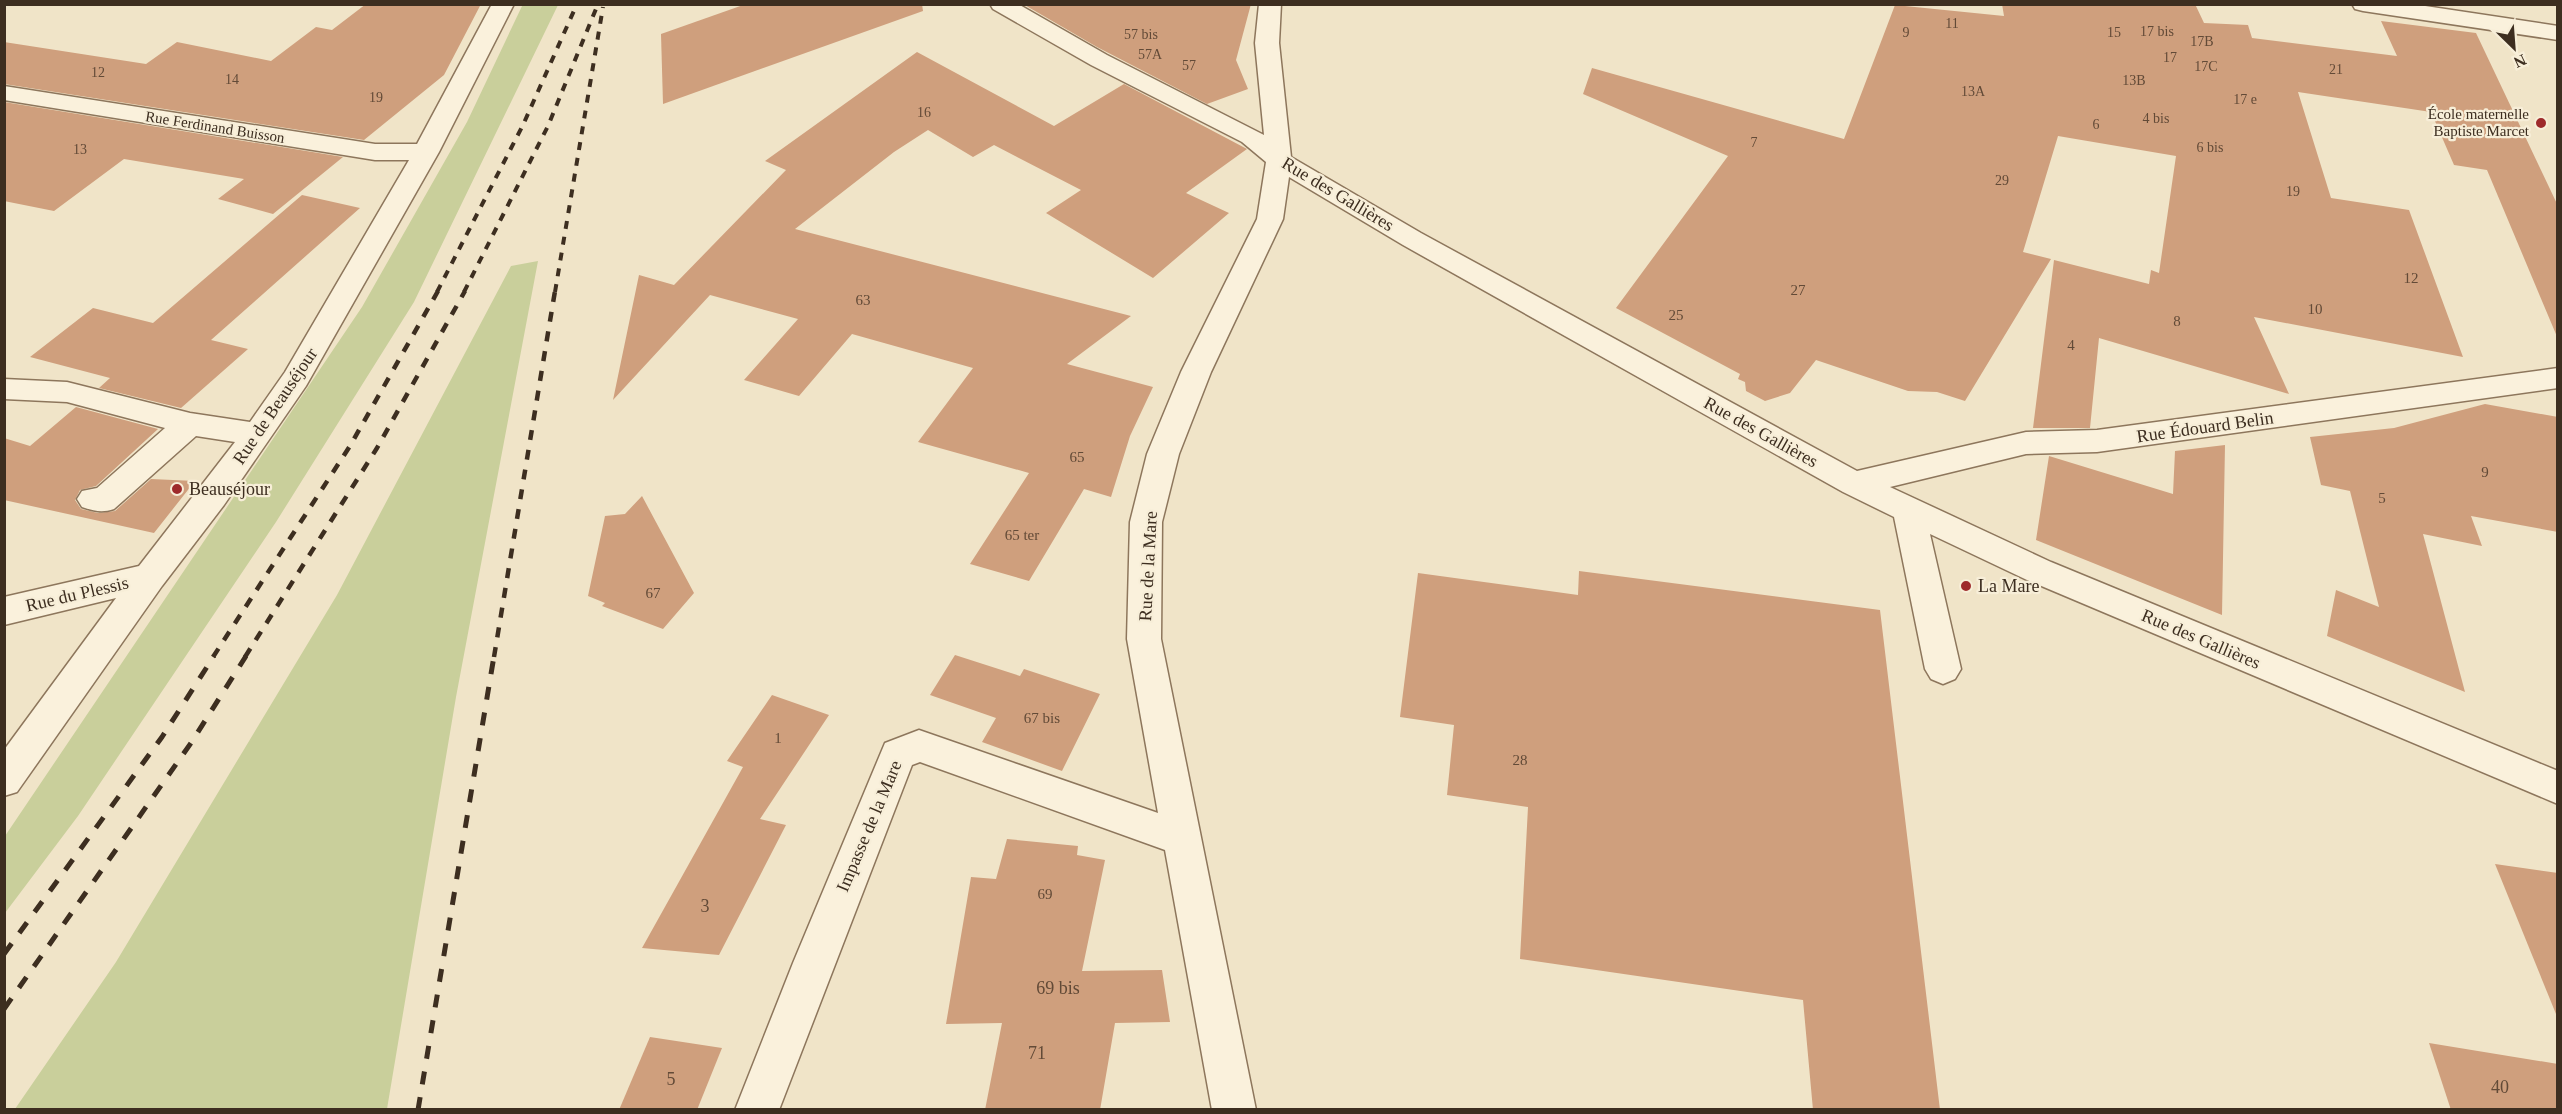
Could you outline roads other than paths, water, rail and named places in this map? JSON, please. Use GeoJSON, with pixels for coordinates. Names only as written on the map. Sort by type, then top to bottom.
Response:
{"type":"FeatureCollection","features":[{"type":"Feature","properties":{"kind":"street","name":"Rue de Beauséjour"},"geometry":{"type":"LineString","coordinates":[[4,780],[150,577],[213,497],[296,379],[426,152],[503,4]]}},
{"type":"Feature","properties":{"kind":"street","name":"Rue des Gallières"},"geometry":{"type":"LineString","coordinates":[[1001,4],[1099,60],[1251,137],[1279,160],[1412,239],[1854,484],[2039,572],[2558,788]]}},
{"type":"Feature","properties":{"kind":"street","name":"Rue de la Mare"},"geometry":{"type":"LineString","coordinates":[[1234,1110],[1180,838],[1144,639],[1146,522],[1163,454],[1196,372],[1269,219],[1279,160],[1267,43],[1270,4]]}},
{"type":"Feature","properties":{"kind":"street"},"geometry":{"type":"LineString","coordinates":[[2363,4],[2558,33]]}},
{"type":"Feature","properties":{"kind":"street","name":"Rue Ferdinand Buisson"},"geometry":{"type":"LineString","coordinates":[[4,93],[375,152],[426,152]]}},
{"type":"Feature","properties":{"kind":"street","name":"Rue Édouard Belin"},"geometry":{"type":"LineString","coordinates":[[1854,484],[2026,443],[2097,441],[2558,378]]}},
{"type":"Feature","properties":{"kind":"street"},"geometry":{"type":"LineString","coordinates":[[4,388],[67,392],[190,424],[257,434]]}},
{"type":"Feature","properties":{"kind":"street"},"geometry":{"type":"LineString","coordinates":[[93,499],[103,501],[190,424]]}},
{"type":"Feature","properties":{"kind":"street"},"geometry":{"type":"LineString","coordinates":[[1909,510],[1943,669]]}},
{"type":"Feature","properties":{"kind":"street","name":"Rue du Plessis"},"geometry":{"type":"LineString","coordinates":[[4,611],[150,577]]}},
{"type":"Feature","properties":{"kind":"street","name":"Impasse de la Mare"},"geometry":{"type":"LineString","coordinates":[[757,1110],[813,963],[898,754],[919,746],[1180,838]]}},
{"type":"Feature","properties":{"kind":"railway"},"geometry":{"type":"LineString","coordinates":[[437,292],[523,125],[577,4]]}},
{"type":"Feature","properties":{"kind":"railway"},"geometry":{"type":"LineString","coordinates":[[464,292],[548,126],[598,4]]}},
{"type":"Feature","properties":{"kind":"railway"},"geometry":{"type":"LineString","coordinates":[[555,292],[603,7]]}},
{"type":"Feature","properties":{"kind":"railway"},"geometry":{"type":"LineString","coordinates":[[213,657],[350,446],[438,291]]}},
{"type":"Feature","properties":{"kind":"railway"},"geometry":{"type":"LineString","coordinates":[[245,657],[377,448],[465,291]]}},
{"type":"Feature","properties":{"kind":"railway"},"geometry":{"type":"LineString","coordinates":[[494,657],[555,291]]}},
{"type":"Feature","properties":{"kind":"railway"},"geometry":{"type":"LineString","coordinates":[[4,954],[162,737],[214,656]]}},
{"type":"Feature","properties":{"kind":"railway"},"geometry":{"type":"LineString","coordinates":[[4,1009],[191,743],[246,656]]}},
{"type":"Feature","properties":{"kind":"railway"},"geometry":{"type":"LineString","coordinates":[[418,1110],[494,656]]}},
{"type":"Feature","properties":{"kind":"place","name":"École maternelle Baptiste Marcet"},"geometry":{"type":"Point","coordinates":[2541,123]}},
{"type":"Feature","properties":{"kind":"place","name":"Beauséjour"},"geometry":{"type":"Point","coordinates":[177,489]}},
{"type":"Feature","properties":{"kind":"place","name":"La Mare"},"geometry":{"type":"Point","coordinates":[1966,586]}}]}
